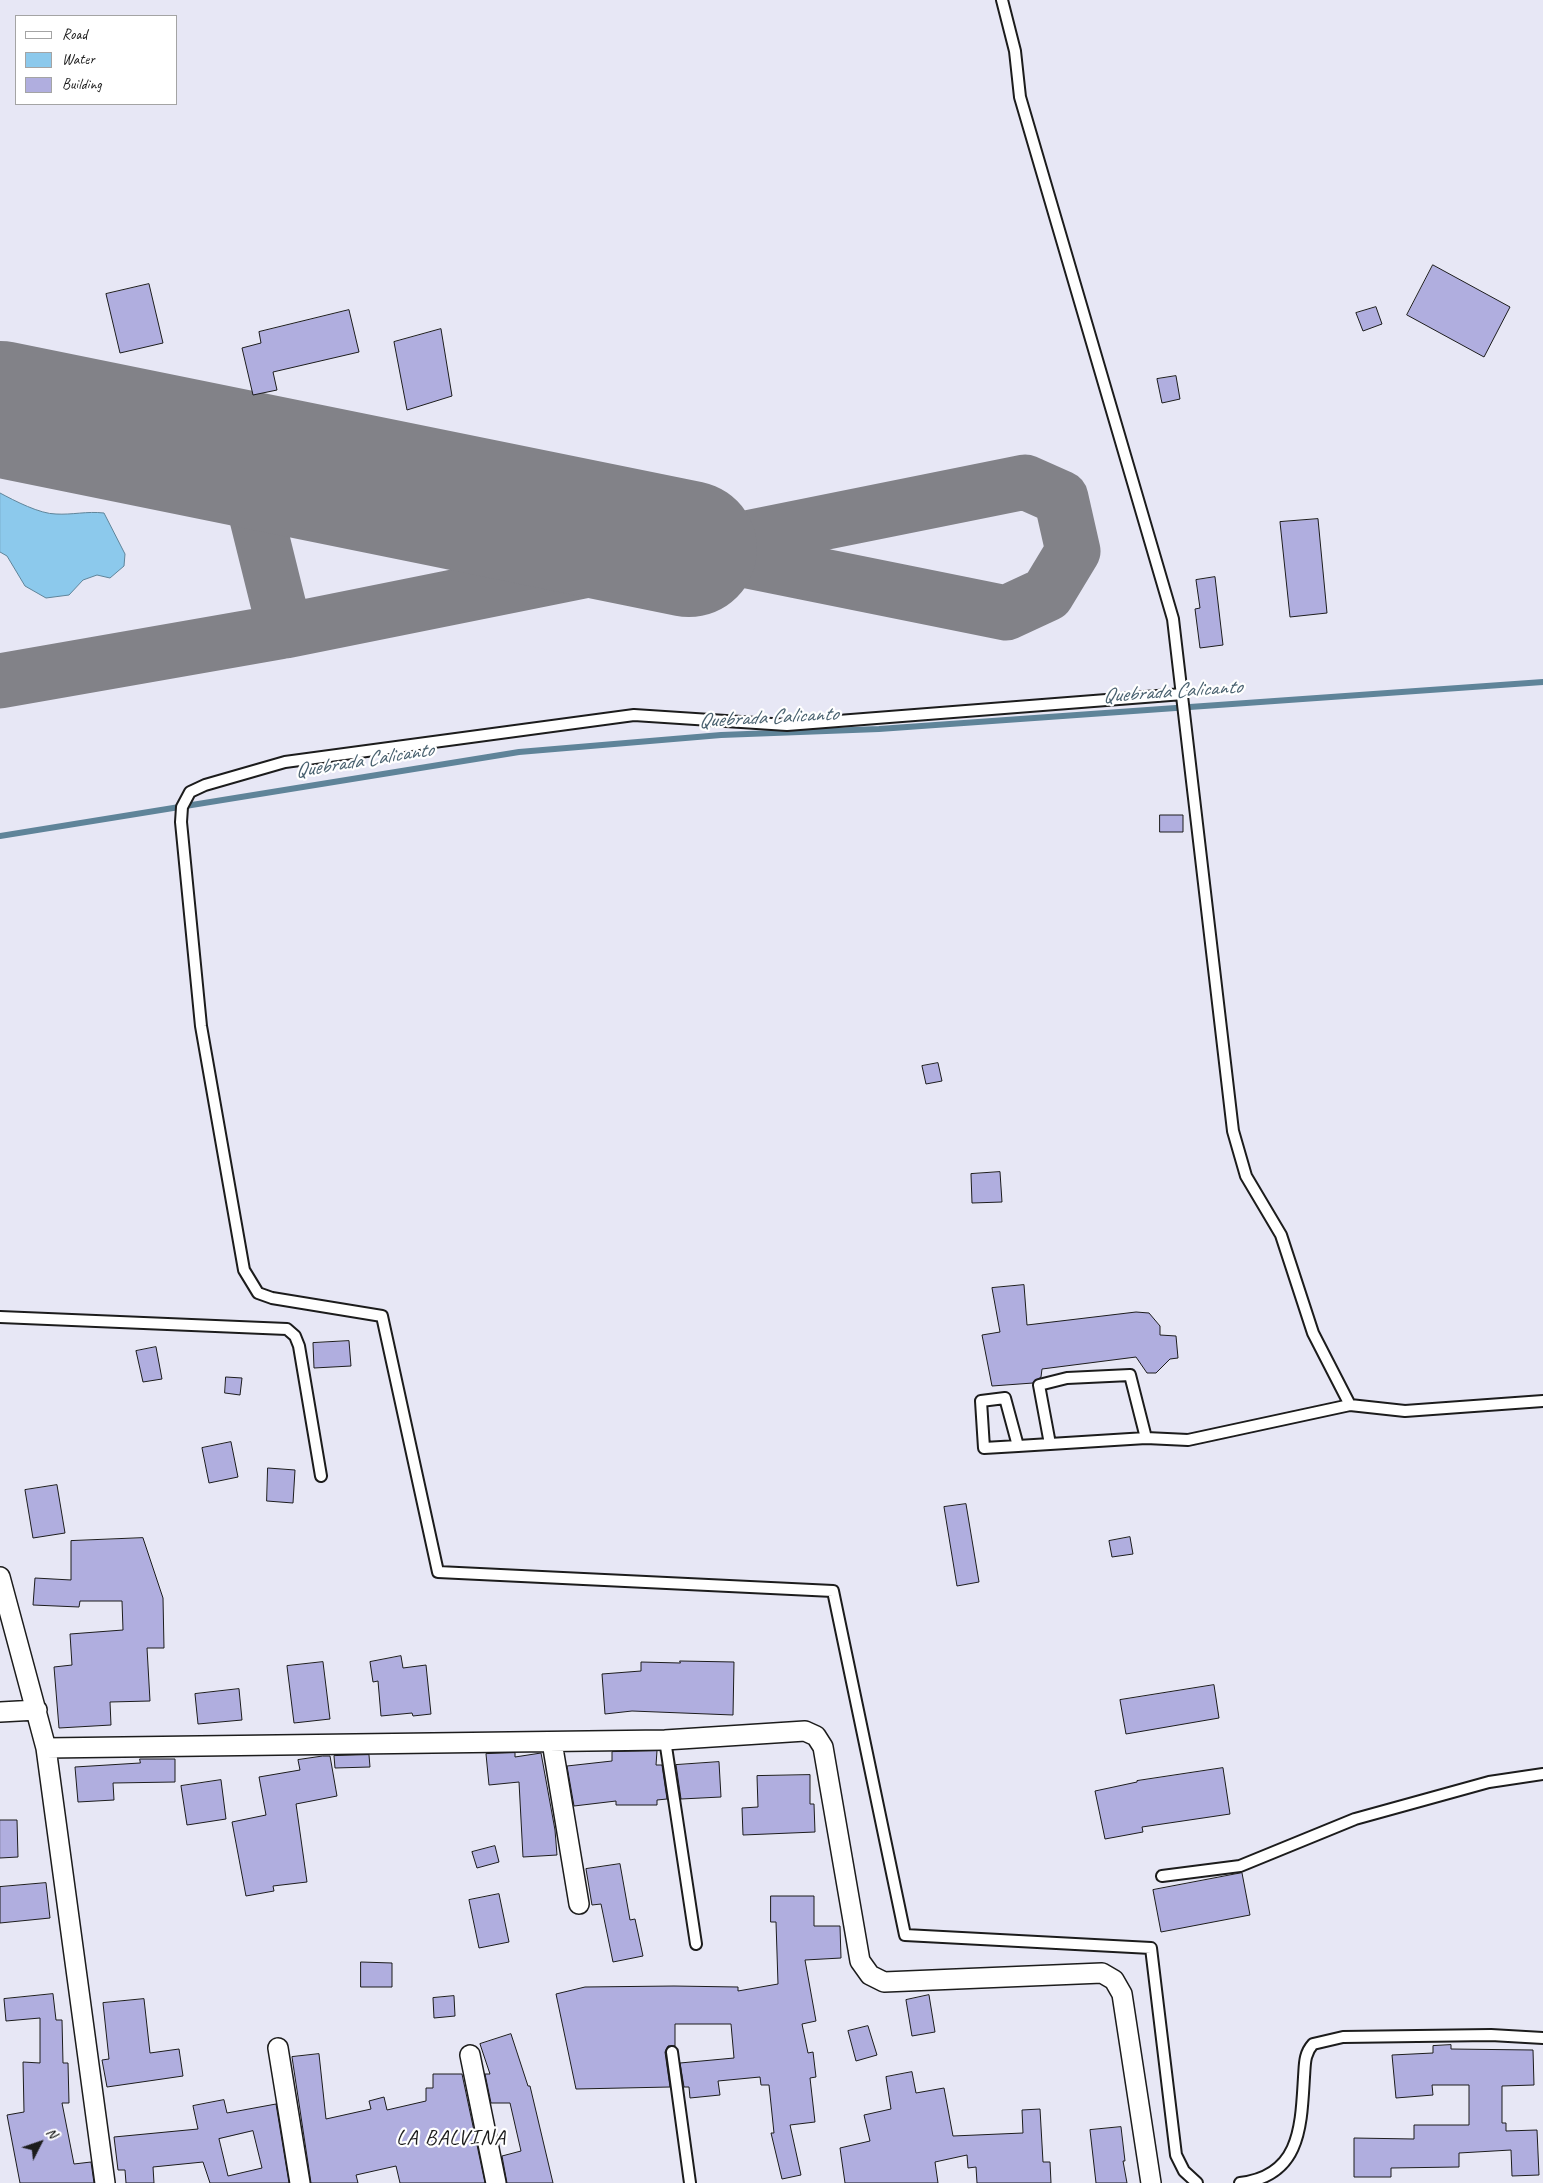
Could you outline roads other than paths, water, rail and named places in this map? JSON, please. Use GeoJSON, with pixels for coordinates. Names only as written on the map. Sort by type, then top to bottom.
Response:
{"type":"FeatureCollection","features":[{"type":"Feature","properties":{"kind":"street"},"geometry":{"type":"LineString","coordinates":[[0,1577],[46,1748],[105,2183]]}},
{"type":"Feature","properties":{"kind":"street"},"geometry":{"type":"LineString","coordinates":[[0,1712],[37,1710]]}},
{"type":"Feature","properties":{"kind":"street"},"geometry":{"type":"LineString","coordinates":[[46,1748],[665,1740],[805,1731],[816,1736],[823,1747],[860,1961],[870,1975],[884,1982],[1102,1973],[1114,1980],[1122,1994],[1151,2183]]}},
{"type":"Feature","properties":{"kind":"street"},"geometry":{"type":"LineString","coordinates":[[552,1742],[579,1904]]}},
{"type":"Feature","properties":{"kind":"street"},"geometry":{"type":"LineString","coordinates":[[278,2048],[300,2183]]}},
{"type":"Feature","properties":{"kind":"street"},"geometry":{"type":"LineString","coordinates":[[470,2056],[496,2183]]}},
{"type":"Feature","properties":{"kind":"lane"},"geometry":{"type":"LineString","coordinates":[[1002,0],[1016,50],[1020,97],[1173,619],[1233,1131],[1246,1176],[1280,1235],[1314,1333],[1350,1404]]}},
{"type":"Feature","properties":{"kind":"lane"},"geometry":{"type":"LineString","coordinates":[[1183,694],[787,725],[634,715],[285,762],[205,784],[190,792],[182,807],[181,822],[202,1026],[244,1270],[258,1293],[272,1298],[382,1316],[438,1572],[833,1590],[905,1935],[1151,1948],[1176,2155],[1184,2171],[1197,2183]]}},
{"type":"Feature","properties":{"kind":"lane"},"geometry":{"type":"LineString","coordinates":[[0,1317],[287,1328],[295,1336],[299,1346],[321,1476]]}},
{"type":"Feature","properties":{"kind":"lane"},"geometry":{"type":"LineString","coordinates":[[1050,1444],[1039,1384],[1067,1378],[1130,1375],[1146,1438]]}},
{"type":"Feature","properties":{"kind":"lane"},"geometry":{"type":"LineString","coordinates":[[1018,1446],[1005,1398],[981,1401],[984,1448],[1018,1446],[1146,1438],[1188,1440],[1350,1404],[1405,1411],[1543,1401]]}},
{"type":"Feature","properties":{"kind":"lane"},"geometry":{"type":"LineString","coordinates":[[665,1740],[696,1944]]}},
{"type":"Feature","properties":{"kind":"lane"},"geometry":{"type":"LineString","coordinates":[[1162,1876],[1240,1866],[1356,1819],[1489,1782],[1543,1774]]}},
{"type":"Feature","properties":{"kind":"lane"},"geometry":{"type":"LineString","coordinates":[[1240,2183],[1254,2181],[1269,2174],[1283,2163],[1292,2150],[1301,2124],[1305,2056],[1308,2049],[1318,2041],[1343,2037],[1491,2035],[1543,2038]]}},
{"type":"Feature","properties":{"kind":"lane"},"geometry":{"type":"LineString","coordinates":[[672,2052],[690,2183]]}},
{"type":"Feature","properties":{"kind":"water"},"geometry":{"type":"Polygon","coordinates":[[[0,493],[43,512],[62,514],[104,513],[125,554],[124,566],[110,578],[97,575],[83,580],[69,595],[46,598],[25,586],[7,556],[0,552],[0,493]]]}},
{"type":"Feature","properties":{"kind":"waterway","name":"Quebrada Calicanto"},"geometry":{"type":"LineString","coordinates":[[0,836],[519,752],[721,735],[879,729],[1543,682]]}},
{"type":"Feature","properties":{"kind":"district","name":"LA BALVINA"},"geometry":{"type":"Point","coordinates":[451,2138]}}]}
